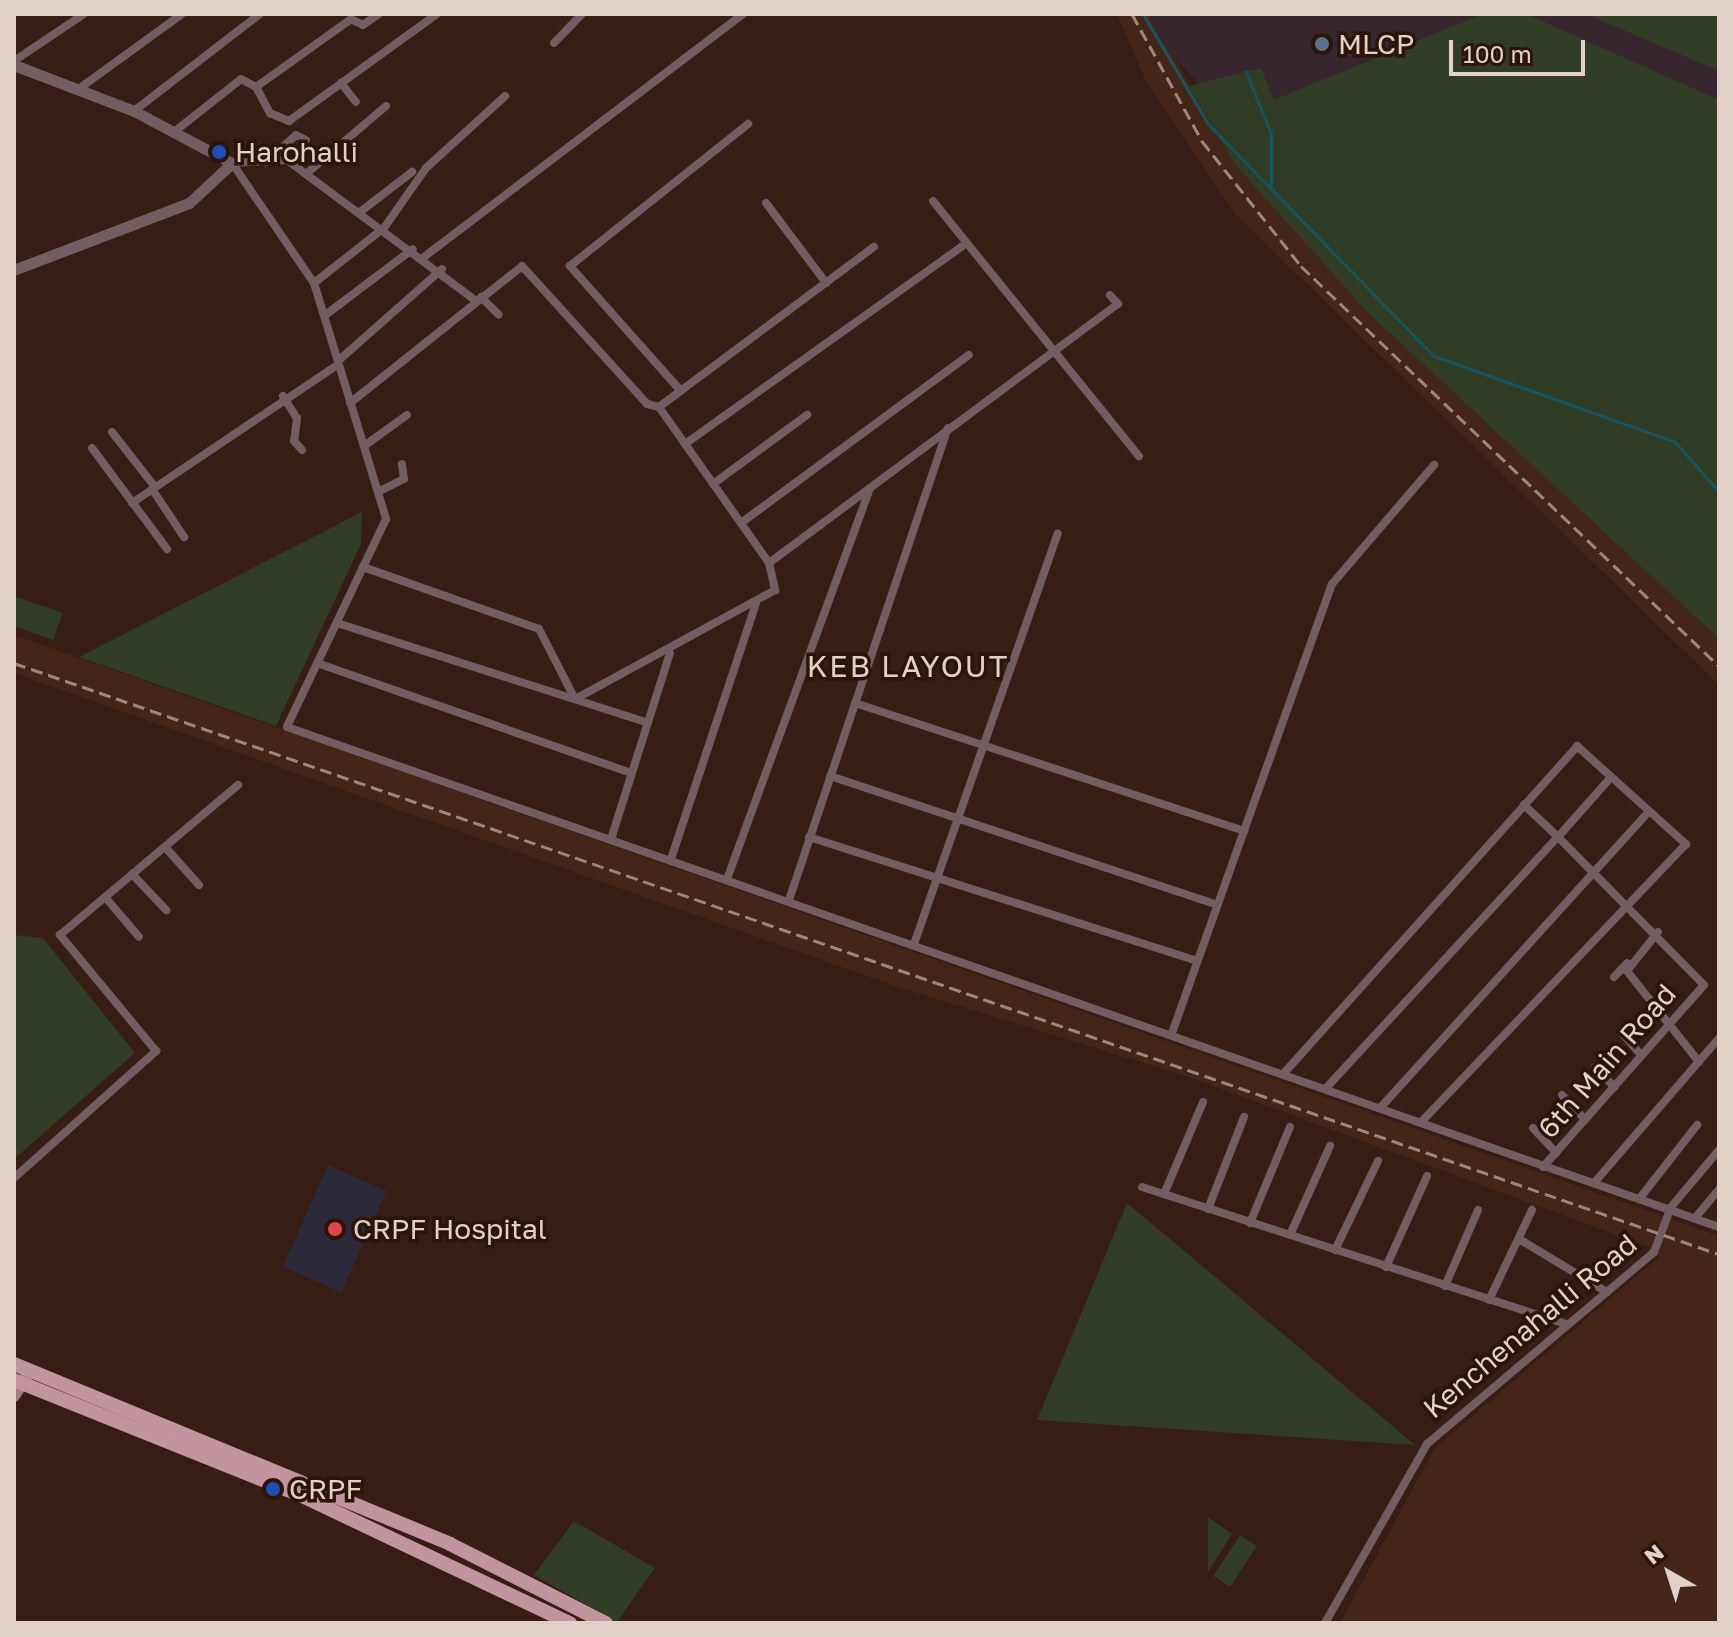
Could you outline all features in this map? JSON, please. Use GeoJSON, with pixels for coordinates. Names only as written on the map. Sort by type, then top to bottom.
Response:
{"type":"FeatureCollection","features":[{"type":"Feature","properties":{"kind":"main road"},"geometry":{"type":"LineString","coordinates":[[14,1364],[23,1378],[300,1495],[570,1623]]}},
{"type":"Feature","properties":{"kind":"main road"},"geometry":{"type":"LineString","coordinates":[[14,1396],[23,1378]]}},
{"type":"Feature","properties":{"kind":"main road"},"geometry":{"type":"LineString","coordinates":[[23,1378],[450,1544],[606,1623]]}},
{"type":"Feature","properties":{"kind":"street"},"geometry":{"type":"LineString","coordinates":[[14,63],[84,14]]}},
{"type":"Feature","properties":{"kind":"street"},"geometry":{"type":"LineString","coordinates":[[134,111],[260,14]]}},
{"type":"Feature","properties":{"kind":"street"},"geometry":{"type":"LineString","coordinates":[[256,87],[351,19],[363,25],[379,14]]}},
{"type":"Feature","properties":{"kind":"street"},"geometry":{"type":"LineString","coordinates":[[174,132],[241,79],[256,87],[283,123],[437,14]]}},
{"type":"Feature","properties":{"kind":"street"},"geometry":{"type":"LineString","coordinates":[[554,43],[582,14]]}},
{"type":"Feature","properties":{"kind":"street"},"geometry":{"type":"LineString","coordinates":[[424,257],[743,14]]}},
{"type":"Feature","properties":{"kind":"street"},"geometry":{"type":"LineString","coordinates":[[80,88],[176,16]]}},
{"type":"Feature","properties":{"kind":"street"},"geometry":{"type":"LineString","coordinates":[[14,63],[134,111],[232,163],[314,283],[386,519],[287,727],[1285,1072],[1543,1167],[1671,1207],[1719,1227]]}},
{"type":"Feature","properties":{"kind":"street"},"geometry":{"type":"LineString","coordinates":[[341,83],[356,102]]}},
{"type":"Feature","properties":{"kind":"street"},"geometry":{"type":"LineString","coordinates":[[314,283],[384,228],[426,168],[505,96]]}},
{"type":"Feature","properties":{"kind":"street"},"geometry":{"type":"LineString","coordinates":[[306,174],[386,106]]}},
{"type":"Feature","properties":{"kind":"street"},"geometry":{"type":"LineString","coordinates":[[680,390],[570,266],[748,124]]}},
{"type":"Feature","properties":{"kind":"street"},"geometry":{"type":"LineString","coordinates":[[265,163],[296,135],[306,140]]}},
{"type":"Feature","properties":{"kind":"street"},"geometry":{"type":"LineString","coordinates":[[14,270],[189,203],[232,163],[287,160],[442,269],[499,315]]}},
{"type":"Feature","properties":{"kind":"street"},"geometry":{"type":"LineString","coordinates":[[360,212],[412,172]]}},
{"type":"Feature","properties":{"kind":"street"},"geometry":{"type":"LineString","coordinates":[[933,201],[963,246],[1139,456]]}},
{"type":"Feature","properties":{"kind":"street"},"geometry":{"type":"LineString","coordinates":[[766,203],[826,283]]}},
{"type":"Feature","properties":{"kind":"street"},"geometry":{"type":"LineString","coordinates":[[685,444],[963,246]]}},
{"type":"Feature","properties":{"kind":"street"},"geometry":{"type":"LineString","coordinates":[[659,407],[874,247]]}},
{"type":"Feature","properties":{"kind":"street"},"geometry":{"type":"LineString","coordinates":[[324,316],[413,249]]}},
{"type":"Feature","properties":{"kind":"street"},"geometry":{"type":"LineString","coordinates":[[350,403],[522,266],[647,404],[659,407],[769,563],[775,590],[670,653],[575,699]]}},
{"type":"Feature","properties":{"kind":"street"},"geometry":{"type":"LineString","coordinates":[[133,502],[283,396],[338,362],[442,269]]}},
{"type":"Feature","properties":{"kind":"street"},"geometry":{"type":"LineString","coordinates":[[769,563],[1118,304],[1110,295]]}},
{"type":"Feature","properties":{"kind":"street"},"geometry":{"type":"LineString","coordinates":[[741,523],[969,355]]}},
{"type":"Feature","properties":{"kind":"street"},"geometry":{"type":"LineString","coordinates":[[283,396],[297,418],[294,441],[302,450]]}},
{"type":"Feature","properties":{"kind":"street"},"geometry":{"type":"LineString","coordinates":[[364,446],[407,415]]}},
{"type":"Feature","properties":{"kind":"street"},"geometry":{"type":"LineString","coordinates":[[713,484],[807,415]]}},
{"type":"Feature","properties":{"kind":"street"},"geometry":{"type":"LineString","coordinates":[[789,900],[948,428]]}},
{"type":"Feature","properties":{"kind":"street"},"geometry":{"type":"LineString","coordinates":[[112,432],[154,488],[184,537]]}},
{"type":"Feature","properties":{"kind":"street"},"geometry":{"type":"LineString","coordinates":[[92,448],[167,549]]}},
{"type":"Feature","properties":{"kind":"street"},"geometry":{"type":"LineString","coordinates":[[378,492],[404,479],[402,464]]}},
{"type":"Feature","properties":{"kind":"street"},"geometry":{"type":"LineString","coordinates":[[1172,1033],[1332,584],[1434,465]]}},
{"type":"Feature","properties":{"kind":"street"},"geometry":{"type":"LineString","coordinates":[[727,879],[870,487]]}},
{"type":"Feature","properties":{"kind":"street"},"geometry":{"type":"LineString","coordinates":[[914,944],[962,819],[1058,533]]}},
{"type":"Feature","properties":{"kind":"street"},"geometry":{"type":"LineString","coordinates":[[363,567],[539,629],[575,699]]}},
{"type":"Feature","properties":{"kind":"street"},"geometry":{"type":"LineString","coordinates":[[671,859],[756,604]]}},
{"type":"Feature","properties":{"kind":"street"},"geometry":{"type":"LineString","coordinates":[[337,623],[645,722]]}},
{"type":"Feature","properties":{"kind":"street"},"geometry":{"type":"LineString","coordinates":[[611,839],[628,772],[670,653]]}},
{"type":"Feature","properties":{"kind":"street"},"geometry":{"type":"LineString","coordinates":[[317,663],[628,772]]}},
{"type":"Feature","properties":{"kind":"street"},"geometry":{"type":"LineString","coordinates":[[855,703],[1244,831]]}},
{"type":"Feature","properties":{"kind":"street"},"geometry":{"type":"LineString","coordinates":[[1285,1072],[1577,746],[1686,844],[1421,1122]]}},
{"type":"Feature","properties":{"kind":"street"},"geometry":{"type":"LineString","coordinates":[[830,776],[1217,905]]}},
{"type":"Feature","properties":{"kind":"street"},"geometry":{"type":"LineString","coordinates":[[1327,1087],[1611,777]]}},
{"type":"Feature","properties":{"kind":"street"},"geometry":{"type":"LineString","coordinates":[[14,1178],[156,1051],[60,935],[238,785]]}},
{"type":"Feature","properties":{"kind":"street"},"geometry":{"type":"LineString","coordinates":[[1524,805],[1658,932],[1614,977]]}},
{"type":"Feature","properties":{"kind":"street"},"geometry":{"type":"LineString","coordinates":[[1381,1107],[1649,811]]}},
{"type":"Feature","properties":{"kind":"street"},"geometry":{"type":"LineString","coordinates":[[809,837],[1197,961]]}},
{"type":"Feature","properties":{"kind":"street"},"geometry":{"type":"LineString","coordinates":[[165,847],[199,885]]}},
{"type":"Feature","properties":{"kind":"street"},"geometry":{"type":"LineString","coordinates":[[132,874],[166,910]]}},
{"type":"Feature","properties":{"kind":"street"},"geometry":{"type":"LineString","coordinates":[[105,897],[139,937]]}},
{"type":"Feature","properties":{"kind":"street","name":"6th Main Road"},"geometry":{"type":"LineString","coordinates":[[1543,1167],[1704,985],[1658,932]]}},
{"type":"Feature","properties":{"kind":"street"},"geometry":{"type":"LineString","coordinates":[[1628,962],[1667,1025],[1699,1062]]}},
{"type":"Feature","properties":{"kind":"street"},"geometry":{"type":"LineString","coordinates":[[1621,1032],[1641,1055]]}},
{"type":"Feature","properties":{"kind":"street"},"geometry":{"type":"LineString","coordinates":[[1594,1183],[1719,1038]]}},
{"type":"Feature","properties":{"kind":"street"},"geometry":{"type":"LineString","coordinates":[[1595,1067],[1614,1087]]}},
{"type":"Feature","properties":{"kind":"street"},"geometry":{"type":"LineString","coordinates":[[1562,1095],[1585,1120]]}},
{"type":"Feature","properties":{"kind":"street"},"geometry":{"type":"LineString","coordinates":[[1164,1194],[1203,1102]]}},
{"type":"Feature","properties":{"kind":"street"},"geometry":{"type":"LineString","coordinates":[[1208,1209],[1244,1117]]}},
{"type":"Feature","properties":{"kind":"street"},"geometry":{"type":"LineString","coordinates":[[1640,1198],[1697,1125]]}},
{"type":"Feature","properties":{"kind":"street"},"geometry":{"type":"LineString","coordinates":[[1250,1223],[1290,1127]]}},
{"type":"Feature","properties":{"kind":"street"},"geometry":{"type":"LineString","coordinates":[[1533,1128],[1556,1153]]}},
{"type":"Feature","properties":{"kind":"street"},"geometry":{"type":"LineString","coordinates":[[1290,1235],[1330,1146]]}},
{"type":"Feature","properties":{"kind":"street","name":"Kenchenahalli Road"},"geometry":{"type":"LineString","coordinates":[[1325,1623],[1427,1444],[1654,1252],[1671,1207],[1719,1150]]}},
{"type":"Feature","properties":{"kind":"street"},"geometry":{"type":"LineString","coordinates":[[1335,1250],[1378,1161]]}},
{"type":"Feature","properties":{"kind":"street"},"geometry":{"type":"LineString","coordinates":[[1386,1267],[1427,1176]]}},
{"type":"Feature","properties":{"kind":"street"},"geometry":{"type":"LineString","coordinates":[[1142,1187],[1567,1324]]}},
{"type":"Feature","properties":{"kind":"street"},"geometry":{"type":"LineString","coordinates":[[1695,1218],[1719,1189]]}},
{"type":"Feature","properties":{"kind":"street"},"geometry":{"type":"LineString","coordinates":[[1445,1286],[1478,1210]]}},
{"type":"Feature","properties":{"kind":"street"},"geometry":{"type":"LineString","coordinates":[[1489,1300],[1532,1210]]}},
{"type":"Feature","properties":{"kind":"street"},"geometry":{"type":"LineString","coordinates":[[1519,1239],[1607,1292]]}},
{"type":"Feature","properties":{"kind":"shaded area"},"geometry":{"type":"Polygon","coordinates":[[[1117,14],[1150,14],[1236,166],[1368,313],[1719,639],[1719,685],[1236,215],[1146,81],[1117,14]]]}},
{"type":"Feature","properties":{"kind":"shaded area"},"geometry":{"type":"Polygon","coordinates":[[[1150,14],[1719,14],[1719,267],[1437,343],[1164,46],[1150,14]]]}},
{"type":"Feature","properties":{"kind":"shaded area"},"geometry":{"type":"Polygon","coordinates":[[[14,635],[1719,1236],[1719,1623],[1340,1623],[1434,1449],[1659,1257],[1649,1247],[1189,1077],[898,987],[14,673],[14,635]]]}},
{"type":"Feature","properties":{"kind":"shaded area","name":"CRPF Hospital"},"geometry":{"type":"Polygon","coordinates":[[[328,1165],[386,1191],[341,1292],[283,1266],[328,1165]]]}},
{"type":"Feature","properties":{"kind":"green space"},"geometry":{"type":"Polygon","coordinates":[[[1483,14],[1526,14],[1719,100],[1719,639],[1368,313],[1236,166],[1188,86],[1261,68],[1274,100],[1483,14]]]}},
{"type":"Feature","properties":{"kind":"green space"},"geometry":{"type":"Polygon","coordinates":[[[1586,14],[1719,14],[1719,70],[1710,67],[1586,14]]]}},
{"type":"Feature","properties":{"kind":"green space"},"geometry":{"type":"Polygon","coordinates":[[[362,512],[361,544],[276,726],[79,657],[362,512]]]}},
{"type":"Feature","properties":{"kind":"green space"},"geometry":{"type":"Polygon","coordinates":[[[14,596],[63,613],[53,640],[14,626],[14,596]]]}},
{"type":"Feature","properties":{"kind":"green space"},"geometry":{"type":"Polygon","coordinates":[[[14,935],[43,938],[135,1053],[14,1159],[14,935]]]}},
{"type":"Feature","properties":{"kind":"green space"},"geometry":{"type":"Polygon","coordinates":[[[1127,1203],[1194,1259],[1415,1445],[1037,1420],[1127,1203]]]}},
{"type":"Feature","properties":{"kind":"green space"},"geometry":{"type":"Polygon","coordinates":[[[1208,1517],[1232,1534],[1208,1572],[1208,1517]]]}},
{"type":"Feature","properties":{"kind":"green space"},"geometry":{"type":"Polygon","coordinates":[[[574,1521],[655,1568],[617,1622],[534,1575],[574,1521]]]}},
{"type":"Feature","properties":{"kind":"green space"},"geometry":{"type":"Polygon","coordinates":[[[1240,1535],[1257,1546],[1230,1587],[1213,1576],[1240,1535]]]}},
{"type":"Feature","properties":{"kind":"waterway"},"geometry":{"type":"LineString","coordinates":[[1143,14],[1208,124],[1434,356],[1675,442],[1719,492]]}},
{"type":"Feature","properties":{"kind":"waterway"},"geometry":{"type":"LineString","coordinates":[[1246,72],[1271,134],[1271,187]]}},
{"type":"Feature","properties":{"kind":"railway"},"geometry":{"type":"LineString","coordinates":[[1132,14],[1202,141],[1301,266],[1719,666]]}},
{"type":"Feature","properties":{"kind":"railway"},"geometry":{"type":"LineString","coordinates":[[14,663],[1719,1254]]}},
{"type":"Feature","properties":{"kind":"place","name":"MLCP"},"geometry":{"type":"Point","coordinates":[1322,44]}},
{"type":"Feature","properties":{"kind":"place","name":"Harohalli"},"geometry":{"type":"Point","coordinates":[219,152]}},
{"type":"Feature","properties":{"kind":"place","name":"CRPF Hospital"},"geometry":{"type":"Point","coordinates":[335,1229]}},
{"type":"Feature","properties":{"kind":"place","name":"CRPF"},"geometry":{"type":"Point","coordinates":[273,1489]}},
{"type":"Feature","properties":{"kind":"district","name":"KEB LAYOUT"},"geometry":{"type":"Point","coordinates":[908,666]}}]}
